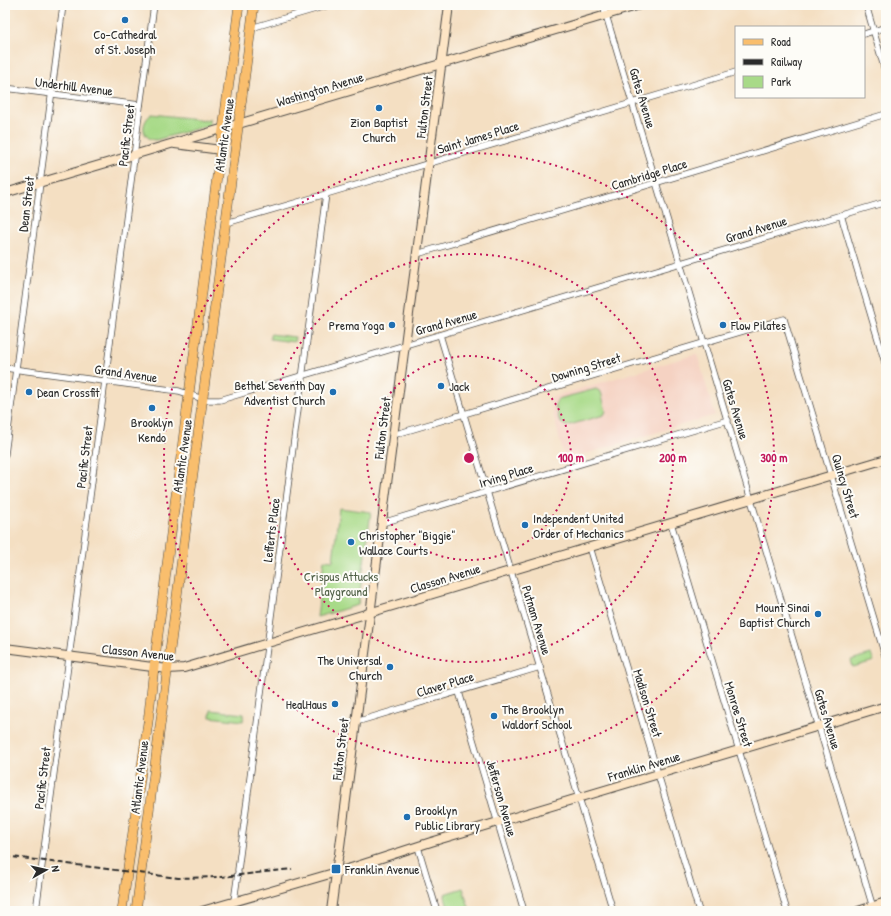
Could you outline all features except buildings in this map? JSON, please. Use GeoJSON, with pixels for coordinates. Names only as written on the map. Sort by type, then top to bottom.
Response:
{"type":"FeatureCollection","features":[{"type":"Feature","properties":{"kind":"main road","name":"Atlantic Avenue"},"geometry":{"type":"LineString","coordinates":[[122,911],[240,5]]}},
{"type":"Feature","properties":{"kind":"main road","name":"Atlantic Avenue"},"geometry":{"type":"LineString","coordinates":[[136,911],[254,5]]}},
{"type":"Feature","properties":{"kind":"main road","name":"Fulton Street"},"geometry":{"type":"LineString","coordinates":[[331,911],[449,5]]}},
{"type":"Feature","properties":{"kind":"main road","name":"Washington Avenue"},"geometry":{"type":"LineString","coordinates":[[5,193],[442,65],[640,5]]}},
{"type":"Feature","properties":{"kind":"main road"},"geometry":{"type":"LineString","coordinates":[[172,143],[221,150]]}},
{"type":"Feature","properties":{"kind":"main road","name":"Classon Avenue"},"geometry":{"type":"LineString","coordinates":[[5,648],[168,669],[180,669],[886,459]]}},
{"type":"Feature","properties":{"kind":"main road","name":"Franklin Avenue"},"geometry":{"type":"LineString","coordinates":[[206,910],[337,872],[498,822],[886,706]]}},
{"type":"Feature","properties":{"kind":"main road"},"geometry":{"type":"LineString","coordinates":[[858,911],[873,909],[886,902]]}},
{"type":"Feature","properties":{"kind":"street","name":"Dean Street"},"geometry":{"type":"LineString","coordinates":[[5,454],[63,5]]}},
{"type":"Feature","properties":{"kind":"street","name":"Pacific Street"},"geometry":{"type":"LineString","coordinates":[[36,911],[154,5]]}},
{"type":"Feature","properties":{"kind":"street"},"geometry":{"type":"LineString","coordinates":[[251,28],[329,5]]}},
{"type":"Feature","properties":{"kind":"street","name":"Gates Avenue"},"geometry":{"type":"LineString","coordinates":[[604,5],[873,909]]}},
{"type":"Feature","properties":{"kind":"street"},"geometry":{"type":"LineString","coordinates":[[866,5],[886,74]]}},
{"type":"Feature","properties":{"kind":"street"},"geometry":{"type":"LineString","coordinates":[[865,34],[886,27]]}},
{"type":"Feature","properties":{"kind":"street","name":"Saint James Place"},"geometry":{"type":"LineString","coordinates":[[226,223],[735,72]]}},
{"type":"Feature","properties":{"kind":"street","name":"Underhill Avenue"},"geometry":{"type":"LineString","coordinates":[[5,88],[140,106]]}},
{"type":"Feature","properties":{"kind":"street","name":"Cambridge Place"},"geometry":{"type":"LineString","coordinates":[[417,254],[886,114]]}},
{"type":"Feature","properties":{"kind":"street","name":"Lefferts Place"},"geometry":{"type":"LineString","coordinates":[[234,901],[326,194]]}},
{"type":"Feature","properties":{"kind":"street","name":"Grand Avenue"},"geometry":{"type":"LineString","coordinates":[[5,368],[179,391],[203,399],[220,400],[886,202]]}},
{"type":"Feature","properties":{"kind":"street"},"geometry":{"type":"LineString","coordinates":[[841,215],[886,366]]}},
{"type":"Feature","properties":{"kind":"street","name":"Downing Street"},"geometry":{"type":"LineString","coordinates":[[393,435],[784,319]]}},
{"type":"Feature","properties":{"kind":"street","name":"Quincy Street"},"geometry":{"type":"LineString","coordinates":[[784,319],[886,659]]}},
{"type":"Feature","properties":{"kind":"street","name":"Putnam Avenue"},"geometry":{"type":"LineString","coordinates":[[440,335],[613,911]]}},
{"type":"Feature","properties":{"kind":"street","name":"Irving Place"},"geometry":{"type":"LineString","coordinates":[[382,523],[728,420]]}},
{"type":"Feature","properties":{"kind":"street","name":"Monroe Street"},"geometry":{"type":"LineString","coordinates":[[671,523],[787,911]]}},
{"type":"Feature","properties":{"kind":"street","name":"Madison Street"},"geometry":{"type":"LineString","coordinates":[[590,547],[699,911]]}},
{"type":"Feature","properties":{"kind":"street","name":"Claver Place"},"geometry":{"type":"LineString","coordinates":[[356,722],[540,667]]}},
{"type":"Feature","properties":{"kind":"street","name":"Jefferson Avenue"},"geometry":{"type":"LineString","coordinates":[[459,692],[524,911]]}},
{"type":"Feature","properties":{"kind":"street"},"geometry":{"type":"LineString","coordinates":[[418,847],[437,911]]}},
{"type":"Feature","properties":{"kind":"shaded area"},"geometry":{"type":"Polygon","coordinates":[[[697,354],[715,415],[565,460],[549,398],[697,354]]]}},
{"type":"Feature","properties":{"kind":"green space"},"geometry":{"type":"Polygon","coordinates":[[[152,114],[206,120],[210,118],[210,125],[156,140],[147,136],[144,129],[144,125],[148,117],[152,114]]]}},
{"type":"Feature","properties":{"kind":"green space"},"geometry":{"type":"Polygon","coordinates":[[[270,334],[295,337],[294,342],[270,339],[270,334]]]}},
{"type":"Feature","properties":{"kind":"green space"},"geometry":{"type":"Polygon","coordinates":[[[596,389],[601,392],[606,411],[604,415],[566,426],[560,422],[555,405],[558,399],[596,389]]]}},
{"type":"Feature","properties":{"kind":"green space","name":"Crispus Attucks Playground"},"geometry":{"type":"Polygon","coordinates":[[[339,508],[371,512],[358,605],[317,617],[324,560],[333,561],[339,508]]]}},
{"type":"Feature","properties":{"kind":"green space"},"geometry":{"type":"Polygon","coordinates":[[[871,654],[874,661],[853,667],[851,660],[871,654]]]}},
{"type":"Feature","properties":{"kind":"green space"},"geometry":{"type":"Polygon","coordinates":[[[211,710],[244,714],[243,721],[210,717],[211,710]]]}},
{"type":"Feature","properties":{"kind":"green space"},"geometry":{"type":"Polygon","coordinates":[[[463,888],[470,911],[449,911],[444,894],[463,888]]]}},
{"type":"Feature","properties":{"kind":"railway"},"geometry":{"type":"LineString","coordinates":[[5,856],[178,878],[221,877],[292,869]]}},
{"type":"Feature","properties":{"kind":"place","name":"Co-Cathedral of St. Joseph"},"geometry":{"type":"Point","coordinates":[125,20]}},
{"type":"Feature","properties":{"kind":"place","name":"Zion Baptist Church"},"geometry":{"type":"Point","coordinates":[379,108]}},
{"type":"Feature","properties":{"kind":"place","name":"Prema Yoga"},"geometry":{"type":"Point","coordinates":[392,325]}},
{"type":"Feature","properties":{"kind":"place","name":"Flow Pilates"},"geometry":{"type":"Point","coordinates":[723,325]}},
{"type":"Feature","properties":{"kind":"place","name":"Jack"},"geometry":{"type":"Point","coordinates":[441,386]}},
{"type":"Feature","properties":{"kind":"place","name":"Dean Crossfit"},"geometry":{"type":"Point","coordinates":[29,392]}},
{"type":"Feature","properties":{"kind":"place","name":"Bethel Seventh Day Adventist Church"},"geometry":{"type":"Point","coordinates":[333,392]}},
{"type":"Feature","properties":{"kind":"place","name":"Brooklyn Kendo"},"geometry":{"type":"Point","coordinates":[152,408]}},
{"type":"Feature","properties":{"kind":"place","name":"Independent United Order of Mechanics"},"geometry":{"type":"Point","coordinates":[525,525]}},
{"type":"Feature","properties":{"kind":"place","name":"Christopher \"Biggie\" Wallace Courts"},"geometry":{"type":"Point","coordinates":[351,542]}},
{"type":"Feature","properties":{"kind":"place","name":"Mount Sinai Baptist Church"},"geometry":{"type":"Point","coordinates":[818,614]}},
{"type":"Feature","properties":{"kind":"place","name":"The Universal Church"},"geometry":{"type":"Point","coordinates":[390,667]}},
{"type":"Feature","properties":{"kind":"place","name":"HealHaus"},"geometry":{"type":"Point","coordinates":[335,704]}},
{"type":"Feature","properties":{"kind":"place","name":"The Brooklyn Waldorf School"},"geometry":{"type":"Point","coordinates":[494,716]}},
{"type":"Feature","properties":{"kind":"place","name":"Brooklyn Public Library"},"geometry":{"type":"Point","coordinates":[407,817]}},
{"type":"Feature","properties":{"kind":"place","name":"Franklin Avenue"},"geometry":{"type":"Point","coordinates":[336,869]}}]}
